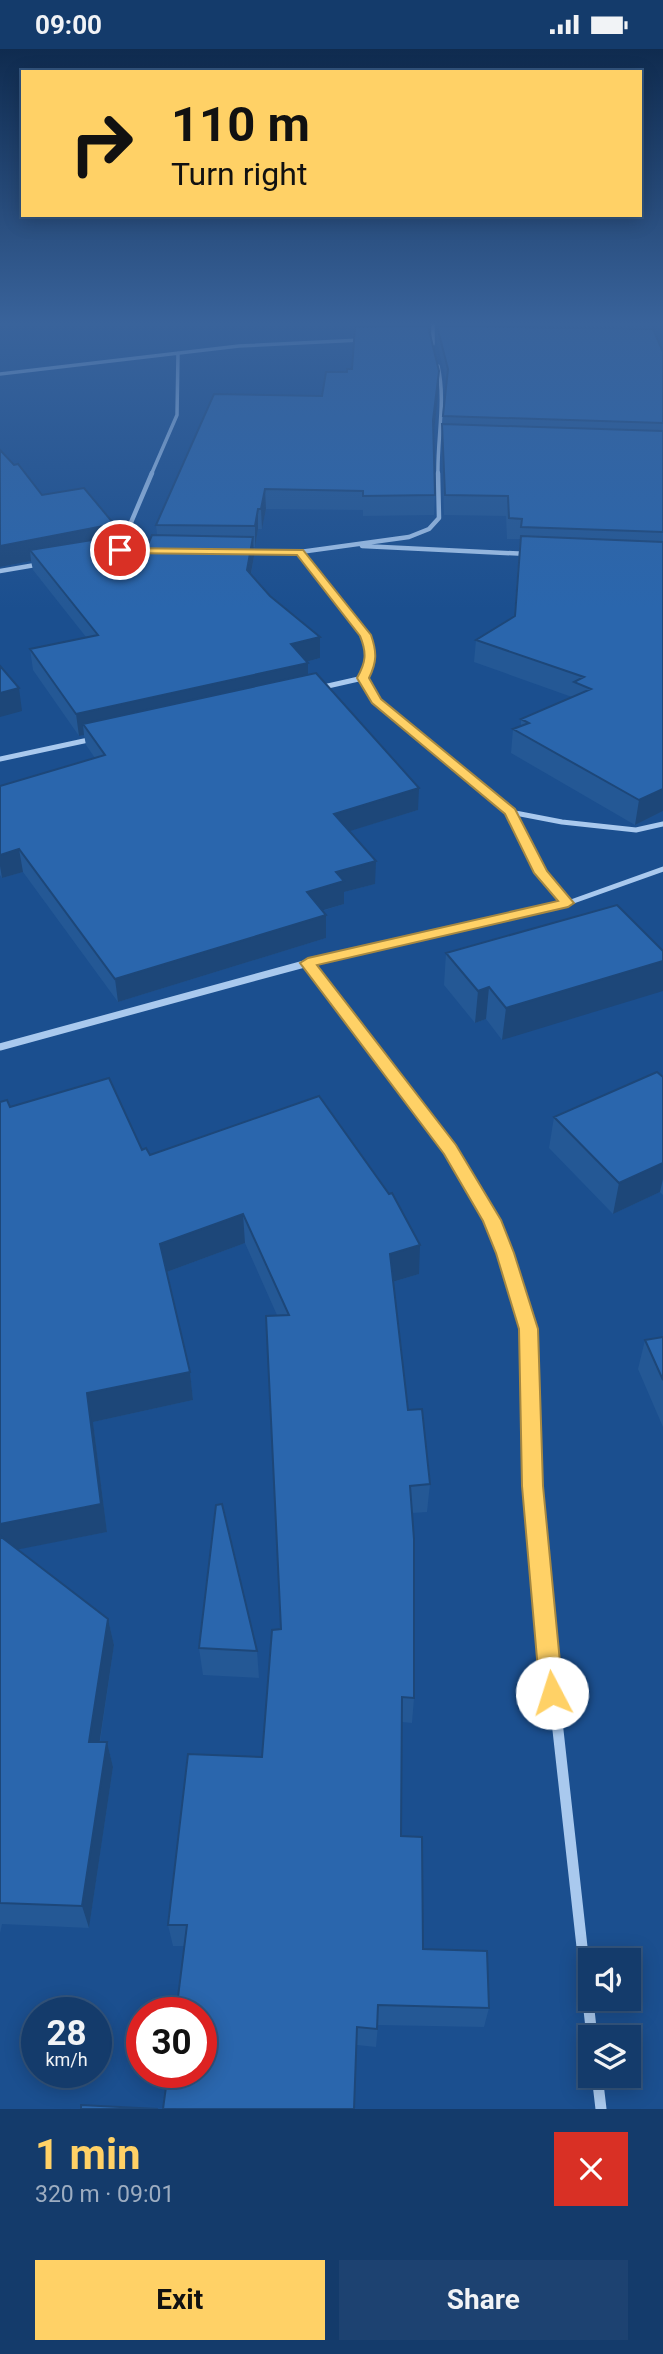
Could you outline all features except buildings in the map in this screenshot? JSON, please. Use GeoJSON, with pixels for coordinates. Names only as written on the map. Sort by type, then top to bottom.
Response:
{"type":"FeatureCollection","features":[{"type":"Feature","properties":{"kind":"street"},"geometry":{"type":"LineString","coordinates":[[161,551],[120,550],[176,417]]}},
{"type":"Feature","properties":{"kind":"street"},"geometry":{"type":"LineString","coordinates":[[230,551],[300,552],[340,544],[410,537],[429,529],[439,518],[437,439],[440,417]]}},
{"type":"Feature","properties":{"kind":"street"},"geometry":{"type":"LineString","coordinates":[[437,439],[450,440]]}},
{"type":"Feature","properties":{"kind":"street"},"geometry":{"type":"LineString","coordinates":[[340,544],[541,554]]}},
{"type":"Feature","properties":{"kind":"street"},"geometry":{"type":"LineString","coordinates":[[300,552],[365,635],[371,649],[370,664],[363,678]]}},
{"type":"Feature","properties":{"kind":"street"},"geometry":{"type":"LineString","coordinates":[[0,571],[53,562]]}},
{"type":"Feature","properties":{"kind":"street"},"geometry":{"type":"LineString","coordinates":[[309,690],[363,678]]}},
{"type":"Feature","properties":{"kind":"street"},"geometry":{"type":"LineString","coordinates":[[363,678],[376,701],[510,812],[541,873],[568,903]]}},
{"type":"Feature","properties":{"kind":"street"},"geometry":{"type":"LineString","coordinates":[[0,759],[94,738]]}},
{"type":"Feature","properties":{"kind":"street"},"geometry":{"type":"LineString","coordinates":[[510,812],[562,822],[636,829],[663,824]]}},
{"type":"Feature","properties":{"kind":"street"},"geometry":{"type":"LineString","coordinates":[[0,1047],[308,963],[568,903],[663,869]]}},
{"type":"Feature","properties":{"kind":"street"},"geometry":{"type":"LineString","coordinates":[[308,963],[450,1150],[473,1185],[505,1253],[528,1329],[533,1486],[552,1693],[591,2025]]}},
{"type":"Feature","properties":{"kind":"street"},"geometry":{"type":"LineString","coordinates":[[599,2088],[601,2109]]}},
{"type":"Feature","properties":{"kind":"route"},"geometry":{"type":"LineString","coordinates":[[120,550],[300,552],[365,635],[371,649],[370,664],[363,678],[376,701],[510,812],[541,873],[568,903],[308,963],[450,1150],[492,1220],[505,1253],[528,1329],[533,1486],[552,1693]]}}]}
